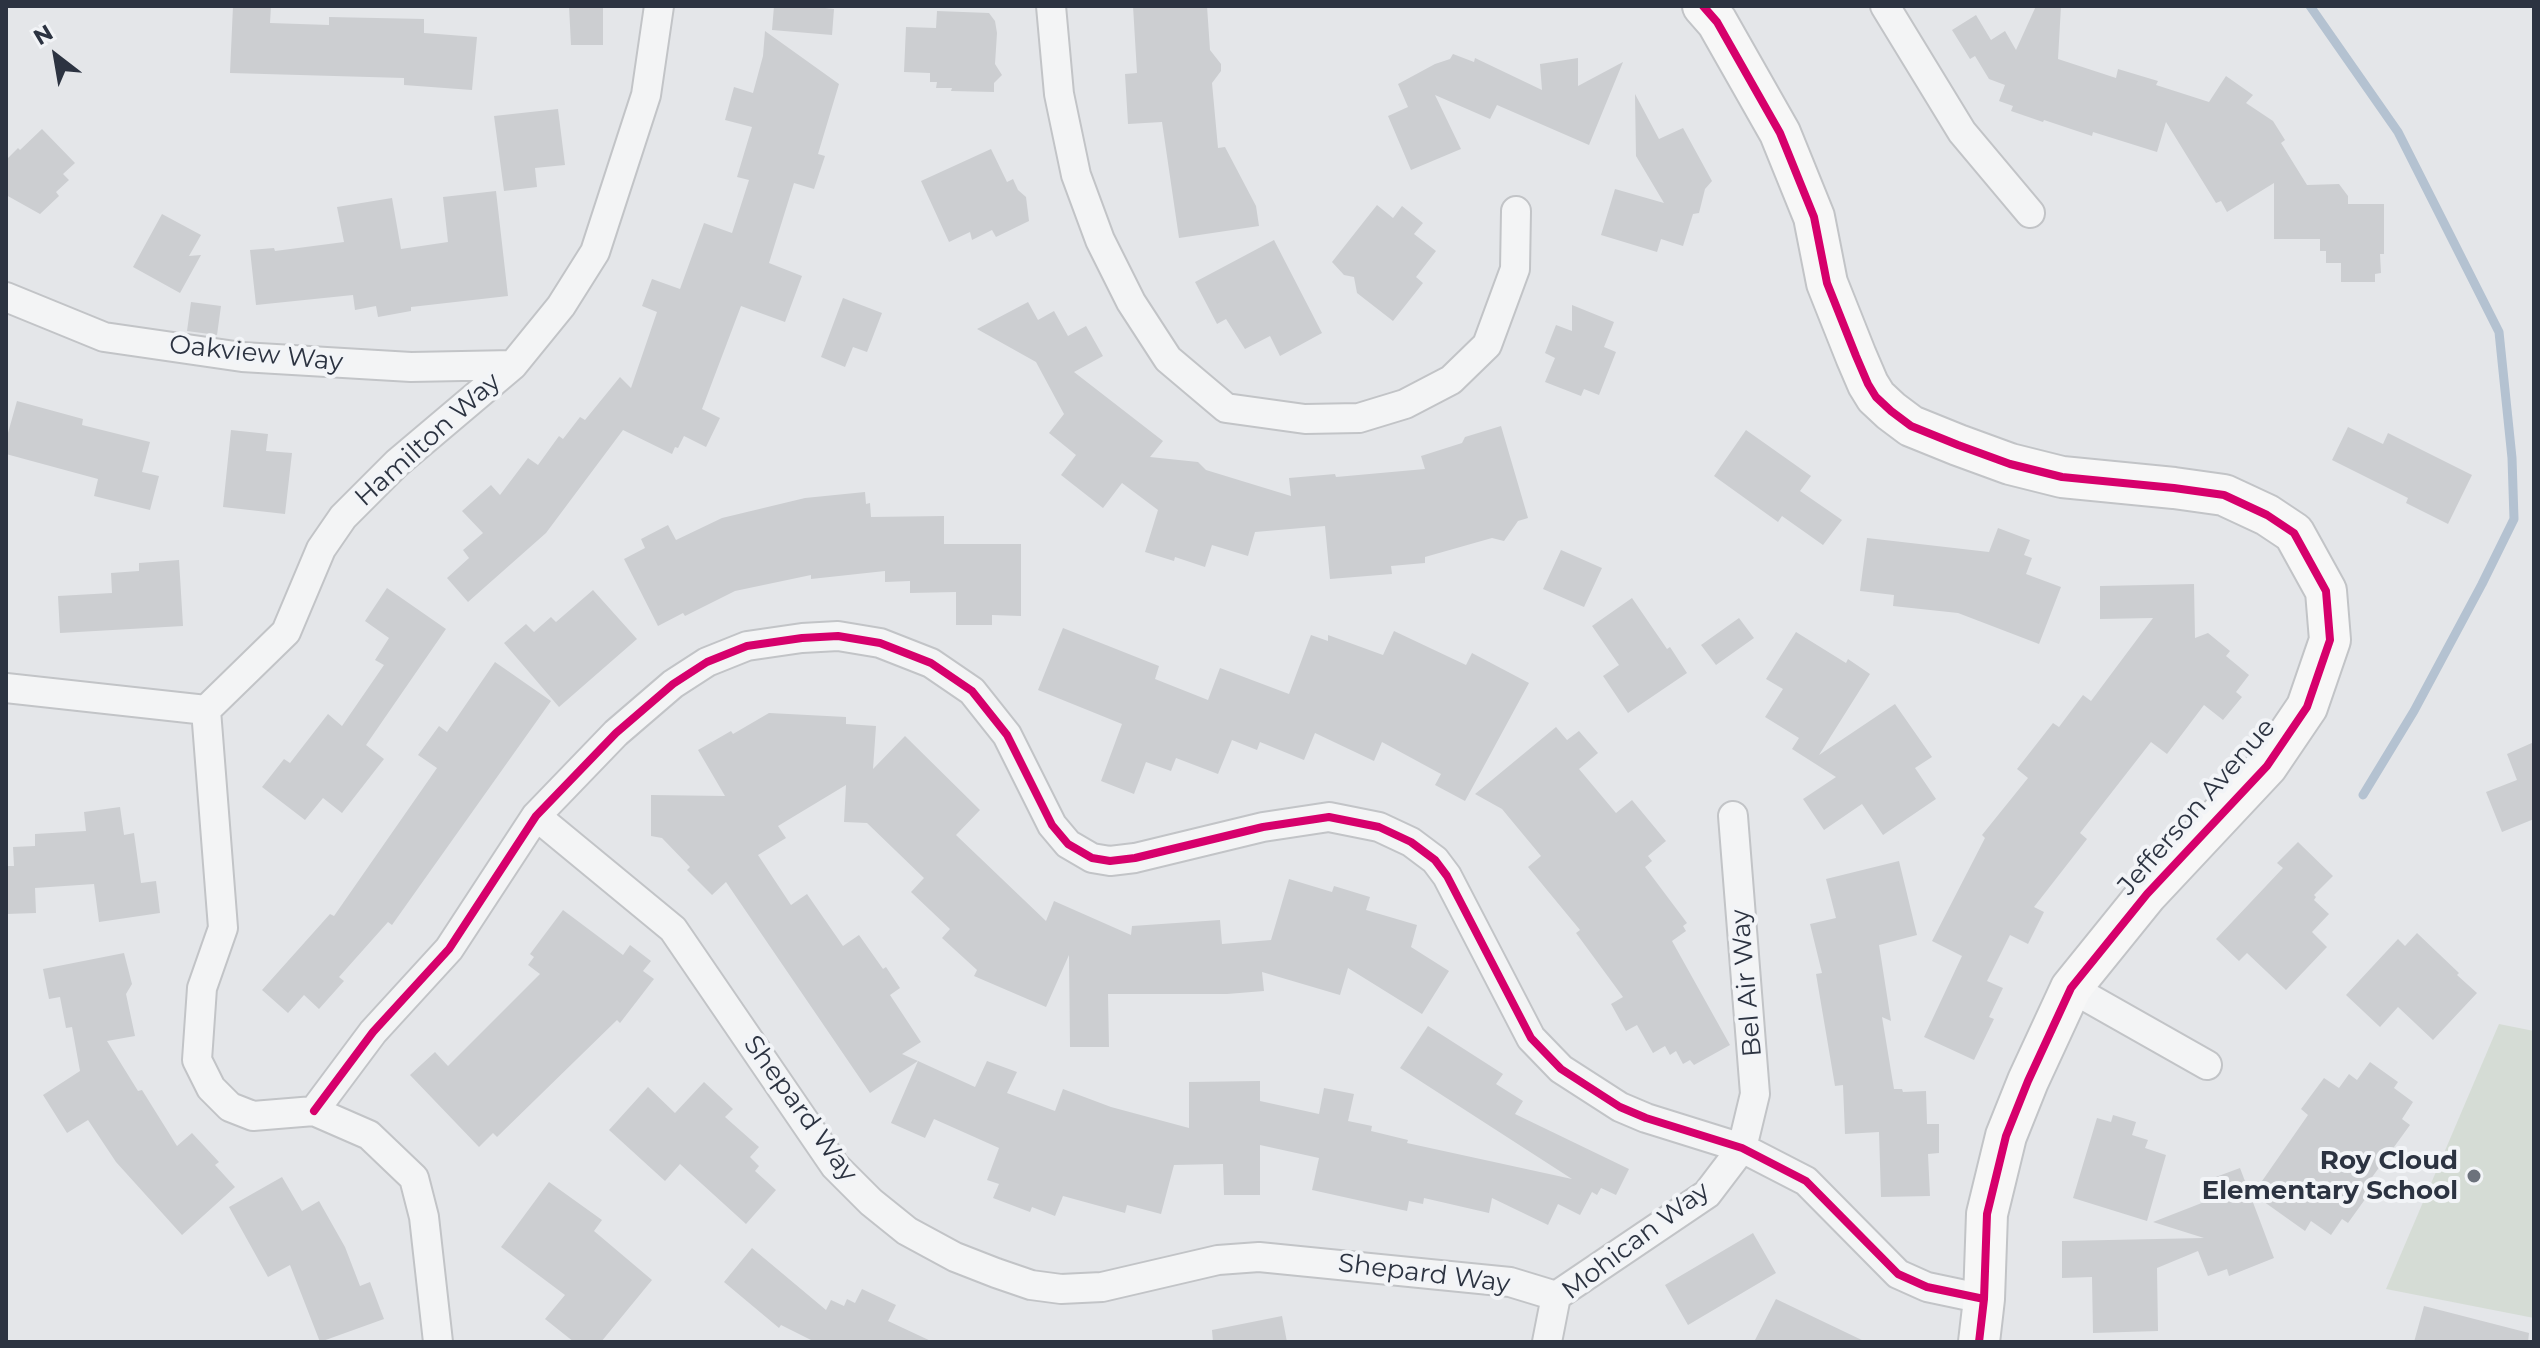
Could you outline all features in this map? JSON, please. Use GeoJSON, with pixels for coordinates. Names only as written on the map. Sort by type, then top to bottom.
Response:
{"type":"FeatureCollection","features":[{"type":"Feature","properties":{"kind":"street","name":"Hamilton Way"},"geometry":{"type":"LineString","coordinates":[[206,710],[286,632],[321,549],[343,517],[397,463],[513,365],[561,306],[595,252],[646,95],[659,6]]}},
{"type":"Feature","properties":{"kind":"street"},"geometry":{"type":"LineString","coordinates":[[1051,6],[1062,107],[1076,175],[1100,240],[1131,302],[1168,359],[1226,408],[1305,419],[1359,418],[1405,404],[1451,380],[1487,345],[1515,269],[1516,211]]}},
{"type":"Feature","properties":{"kind":"street","name":"Jefferson Avenue"},"geometry":{"type":"LineString","coordinates":[[1703,6],[1717,22],[1780,133],[1814,217],[1827,283],[1876,397],[1911,426],[2010,464],[2062,477],[2224,495],[2267,515],[2294,533],[2326,591],[2330,640],[2307,707],[2267,766],[2147,894],[2071,988],[2028,1081],[2006,1136],[1987,1214],[1979,1342]]}},
{"type":"Feature","properties":{"kind":"street"},"geometry":{"type":"LineString","coordinates":[[1885,6],[1962,132],[2030,213]]}},
{"type":"Feature","properties":{"kind":"street","name":"Oakview Way"},"geometry":{"type":"LineString","coordinates":[[6,297],[104,337],[242,357],[411,367],[513,365]]}},
{"type":"Feature","properties":{"kind":"street"},"geometry":{"type":"LineString","coordinates":[[314,1111],[373,1032],[449,949],[536,816],[616,733],[673,684],[707,662],[747,646],[838,636],[880,643],[931,663],[972,691],[1007,735],[1052,825],[1068,844],[1092,858],[1110,861],[1135,858],[1263,827],[1329,817],[1379,827],[1411,842],[1435,860],[1447,876],[1531,1038],[1561,1069],[1620,1107],[1742,1148],[1806,1181],[1898,1274],[1927,1287],[1984,1299]]}},
{"type":"Feature","properties":{"kind":"street"},"geometry":{"type":"LineString","coordinates":[[6,688],[206,710],[223,928],[202,988],[197,1060],[211,1088],[230,1107],[253,1116],[314,1111],[369,1135],[414,1178],[424,1217],[438,1342]]}},
{"type":"Feature","properties":{"kind":"street","name":"Shepard Way"},"geometry":{"type":"LineString","coordinates":[[536,816],[673,929],[835,1166],[871,1202],[907,1231],[955,1257],[1031,1285],[1061,1289],[1102,1287],[1218,1260],[1259,1257],[1510,1282],[1556,1296]]}},
{"type":"Feature","properties":{"kind":"street","name":"Bel Air Way"},"geometry":{"type":"LineString","coordinates":[[1733,816],[1755,1094],[1742,1148]]}},
{"type":"Feature","properties":{"kind":"street"},"geometry":{"type":"LineString","coordinates":[[2071,988],[2207,1065]]}},
{"type":"Feature","properties":{"kind":"street","name":"Mohican Way"},"geometry":{"type":"LineString","coordinates":[[1547,1342],[1556,1296],[1707,1194],[1742,1148]]}},
{"type":"Feature","properties":{"kind":"shaded area","name":"Roy Cloud Elementary School"},"geometry":{"type":"Polygon","coordinates":[[[2499,1024],[2534,1031],[2534,1318],[2386,1289],[2499,1024]]]}},
{"type":"Feature","properties":{"kind":"building"},"geometry":{"type":"Polygon","coordinates":[[[233,6],[271,6],[270,23],[329,25],[329,17],[424,19],[424,33],[477,37],[472,90],[404,85],[404,78],[230,73],[233,6]]]}},
{"type":"Feature","properties":{"kind":"building"},"geometry":{"type":"Polygon","coordinates":[[[569,6],[603,6],[603,45],[571,45],[569,6]]]}},
{"type":"Feature","properties":{"kind":"building"},"geometry":{"type":"Polygon","coordinates":[[[774,6],[826,6],[834,9],[832,35],[772,30],[774,6]]]}},
{"type":"Feature","properties":{"kind":"building"},"geometry":{"type":"Polygon","coordinates":[[[1133,6],[1207,6],[1210,50],[1221,64],[1221,71],[1212,83],[1218,148],[1225,147],[1256,206],[1259,226],[1179,238],[1162,122],[1128,124],[1125,74],[1137,73],[1133,6]]]}},
{"type":"Feature","properties":{"kind":"building"},"geometry":{"type":"Polygon","coordinates":[[[2036,6],[2061,6],[2058,59],[2116,78],[2118,69],[2209,102],[2226,76],[2253,95],[2246,103],[2273,121],[2285,140],[2281,143],[2307,185],[2339,184],[2348,196],[2348,204],[2384,204],[2384,254],[2380,254],[2381,273],[2375,274],[2375,282],[2341,282],[2341,263],[2326,263],[2326,251],[2320,251],[2320,239],[2274,239],[2274,183],[2227,212],[2221,201],[2216,203],[2166,122],[2157,152],[2011,111],[2013,106],[1999,101],[2005,85],[1989,79],[1975,56],[1970,59],[1952,30],[1976,15],[1991,40],[2005,31],[2016,50],[2036,6]]]}},
{"type":"Feature","properties":{"kind":"building"},"geometry":{"type":"Polygon","coordinates":[[[937,11],[989,13],[995,21],[995,64],[1002,75],[994,83],[994,92],[936,88],[937,82],[930,82],[930,73],[904,72],[906,27],[936,28],[937,11]]]}},
{"type":"Feature","properties":{"kind":"building"},"geometry":{"type":"Polygon","coordinates":[[[765,31],[839,84],[818,154],[825,156],[814,189],[794,183],[769,263],[802,276],[785,322],[741,306],[702,409],[720,418],[706,447],[684,436],[672,454],[623,430],[546,533],[468,602],[447,578],[469,558],[463,550],[483,533],[462,511],[491,485],[500,495],[528,458],[538,465],[559,436],[563,439],[580,417],[585,420],[620,377],[631,388],[657,312],[642,306],[652,279],[680,289],[704,223],[732,233],[749,180],[737,177],[752,127],[725,120],[734,87],[753,93],[763,56],[765,31]]]}},
{"type":"Feature","properties":{"kind":"building"},"geometry":{"type":"Polygon","coordinates":[[[1453,54],[1474,62],[1475,58],[1542,90],[1540,64],[1578,58],[1578,86],[1623,62],[1589,145],[1497,105],[1490,119],[1435,95],[1461,149],[1411,170],[1388,116],[1408,107],[1398,84],[1450,59],[1453,54]]]}},
{"type":"Feature","properties":{"kind":"building"},"geometry":{"type":"Polygon","coordinates":[[[1635,94],[1659,139],[1683,128],[1712,181],[1705,189],[1699,213],[1693,214],[1683,246],[1661,239],[1657,252],[1601,235],[1615,189],[1664,203],[1636,156],[1635,94]]]}},
{"type":"Feature","properties":{"kind":"building"},"geometry":{"type":"Polygon","coordinates":[[[558,109],[565,165],[535,168],[537,187],[504,191],[494,116],[558,109]]]}},
{"type":"Feature","properties":{"kind":"building"},"geometry":{"type":"Polygon","coordinates":[[[42,129],[75,163],[63,174],[69,180],[56,192],[59,196],[40,214],[6,195],[6,160],[42,129]]]}},
{"type":"Feature","properties":{"kind":"building"},"geometry":{"type":"Polygon","coordinates":[[[991,149],[1007,182],[1013,179],[1026,197],[1029,221],[996,237],[992,230],[972,240],[970,232],[949,242],[921,181],[991,149]]]}},
{"type":"Feature","properties":{"kind":"building"},"geometry":{"type":"Polygon","coordinates":[[[496,191],[508,296],[411,307],[411,311],[378,317],[376,306],[355,310],[353,295],[256,305],[250,250],[274,248],[275,251],[344,242],[337,207],[392,198],[401,249],[448,242],[443,197],[496,191]]]}},
{"type":"Feature","properties":{"kind":"building"},"geometry":{"type":"Polygon","coordinates":[[[1377,205],[1393,218],[1402,206],[1423,223],[1414,234],[1436,251],[1416,277],[1423,283],[1393,321],[1357,293],[1354,277],[1344,275],[1332,262],[1377,205]]]}},
{"type":"Feature","properties":{"kind":"building"},"geometry":{"type":"Polygon","coordinates":[[[162,214],[201,235],[189,256],[201,255],[180,293],[133,267],[162,214]]]}},
{"type":"Feature","properties":{"kind":"building"},"geometry":{"type":"Polygon","coordinates":[[[1274,240],[1322,333],[1280,356],[1270,336],[1245,349],[1226,319],[1217,324],[1195,282],[1274,240]]]}},
{"type":"Feature","properties":{"kind":"building"},"geometry":{"type":"Polygon","coordinates":[[[843,298],[882,313],[867,352],[853,347],[845,367],[821,357],[843,298]]]}},
{"type":"Feature","properties":{"kind":"building"},"geometry":{"type":"Polygon","coordinates":[[[191,302],[221,306],[217,335],[187,331],[191,302]]]}},
{"type":"Feature","properties":{"kind":"building"},"geometry":{"type":"Polygon","coordinates":[[[1028,302],[1038,320],[1054,311],[1068,336],[1086,326],[1103,356],[1074,372],[1163,441],[1150,457],[1198,462],[1206,470],[1291,496],[1289,478],[1425,469],[1421,456],[1501,426],[1528,518],[1518,521],[1504,541],[1492,538],[1425,557],[1425,563],[1391,566],[1392,574],[1330,579],[1325,526],[1255,532],[1248,556],[1212,545],[1205,567],[1175,557],[1174,561],[1145,552],[1158,510],[1122,483],[1103,508],[1061,475],[1076,455],[1049,433],[1064,414],[1036,362],[977,329],[1028,302]]]}},
{"type":"Feature","properties":{"kind":"building"},"geometry":{"type":"Polygon","coordinates":[[[1572,305],[1614,322],[1604,347],[1616,352],[1599,395],[1584,389],[1581,396],[1545,382],[1555,358],[1545,353],[1556,325],[1572,331],[1572,305]]]}},
{"type":"Feature","properties":{"kind":"building"},"geometry":{"type":"Polygon","coordinates":[[[17,401],[83,419],[82,425],[150,442],[142,472],[159,476],[150,510],[94,496],[98,479],[6,454],[6,440],[17,401]]]}},
{"type":"Feature","properties":{"kind":"building"},"geometry":{"type":"Polygon","coordinates":[[[2348,427],[2383,444],[2388,433],[2472,475],[2448,524],[2406,503],[2408,498],[2332,460],[2348,427]]]}},
{"type":"Feature","properties":{"kind":"building"},"geometry":{"type":"Polygon","coordinates":[[[231,430],[268,434],[266,451],[292,453],[285,514],[223,507],[231,430]]]}},
{"type":"Feature","properties":{"kind":"building"},"geometry":{"type":"Polygon","coordinates":[[[1746,430],[1811,476],[1800,491],[1842,520],[1823,545],[1782,516],[1778,522],[1714,476],[1746,430]]]}},
{"type":"Feature","properties":{"kind":"building"},"geometry":{"type":"Polygon","coordinates":[[[865,492],[871,517],[944,516],[944,544],[1021,544],[1021,616],[992,615],[992,625],[956,625],[956,592],[910,593],[910,581],[885,582],[885,571],[811,579],[811,575],[735,591],[658,626],[624,559],[645,548],[641,539],[668,525],[676,540],[722,518],[805,498],[865,492]]]}},
{"type":"Feature","properties":{"kind":"building"},"geometry":{"type":"Polygon","coordinates":[[[1998,528],[2030,540],[2024,555],[2032,558],[2026,574],[2061,587],[2039,644],[1958,613],[1893,606],[1894,595],[1860,591],[1867,538],[1989,552],[1998,528]]]}},
{"type":"Feature","properties":{"kind":"building"},"geometry":{"type":"Polygon","coordinates":[[[1561,550],[1602,568],[1584,607],[1543,589],[1561,550]]]}},
{"type":"Feature","properties":{"kind":"building"},"geometry":{"type":"Polygon","coordinates":[[[179,560],[183,626],[60,633],[58,596],[112,593],[111,573],[139,571],[139,563],[179,560]]]}},
{"type":"Feature","properties":{"kind":"building"},"geometry":{"type":"Polygon","coordinates":[[[2194,584],[2195,638],[2208,633],[2230,651],[2226,656],[2249,675],[2236,692],[2242,697],[2223,720],[2204,705],[2167,754],[2151,742],[2080,833],[2087,839],[2034,907],[2044,912],[2028,944],[2010,935],[1987,981],[2003,988],[1989,1017],[1994,1019],[1974,1060],[1924,1037],[1962,956],[1932,941],[1985,838],[1982,835],[2028,778],[2017,769],[2053,723],[2059,727],[2083,695],[2091,701],[2153,618],[2100,619],[2100,586],[2194,584]]]}},
{"type":"Feature","properties":{"kind":"building"},"geometry":{"type":"Polygon","coordinates":[[[387,588],[446,629],[366,745],[384,759],[342,813],[323,798],[305,820],[262,787],[284,759],[290,763],[328,714],[342,726],[384,665],[375,660],[389,638],[365,621],[387,588]]]}},
{"type":"Feature","properties":{"kind":"building"},"geometry":{"type":"Polygon","coordinates":[[[593,590],[637,639],[559,707],[504,643],[526,624],[534,632],[551,617],[556,622],[593,590]]]}},
{"type":"Feature","properties":{"kind":"building"},"geometry":{"type":"Polygon","coordinates":[[[1632,598],[1687,673],[1628,713],[1603,676],[1619,665],[1592,626],[1632,598]]]}},
{"type":"Feature","properties":{"kind":"building"},"geometry":{"type":"Polygon","coordinates":[[[1739,618],[1754,638],[1716,665],[1701,645],[1739,618]]]}},
{"type":"Feature","properties":{"kind":"building"},"geometry":{"type":"Polygon","coordinates":[[[1063,628],[1159,666],[1155,679],[1208,700],[1220,668],[1289,694],[1311,635],[1328,641],[1328,635],[1383,655],[1394,631],[1466,665],[1472,653],[1529,683],[1465,801],[1435,785],[1441,774],[1382,742],[1374,761],[1315,733],[1304,760],[1260,742],[1257,750],[1232,740],[1218,774],[1176,758],[1171,771],[1146,762],[1134,794],[1101,781],[1122,724],[1038,690],[1063,628]]]}},
{"type":"Feature","properties":{"kind":"building"},"geometry":{"type":"Polygon","coordinates":[[[1796,632],[1870,674],[1819,755],[1895,704],[1932,757],[1915,768],[1936,799],[1883,835],[1862,804],[1824,830],[1803,799],[1836,777],[1792,749],[1799,738],[1765,717],[1783,689],[1766,679],[1796,632]]]}},
{"type":"Feature","properties":{"kind":"building"},"geometry":{"type":"Polygon","coordinates":[[[495,662],[551,701],[392,925],[388,922],[339,977],[344,981],[319,1009],[304,995],[288,1013],[262,990],[330,914],[334,916],[437,768],[418,755],[439,726],[447,732],[495,662]]]}},
{"type":"Feature","properties":{"kind":"building"},"geometry":{"type":"Polygon","coordinates":[[[769,713],[846,717],[846,724],[876,726],[873,769],[905,736],[980,810],[956,835],[1046,921],[1054,901],[1131,935],[1132,926],[1220,920],[1222,944],[1271,940],[1289,879],[1332,892],[1334,886],[1370,897],[1366,910],[1417,925],[1411,947],[1449,971],[1422,1014],[1348,968],[1340,995],[1262,972],[1264,991],[1108,994],[1109,1047],[1070,1047],[1069,955],[1046,1007],[974,976],[977,970],[942,938],[950,929],[911,892],[924,878],[867,823],[844,822],[846,785],[778,826],[786,838],[758,855],[791,905],[807,894],[843,946],[859,935],[900,988],[890,995],[921,1042],[902,1054],[918,1061],[870,1093],[726,882],[712,895],[662,838],[651,836],[651,795],[725,796],[698,750],[769,713]]]}},
{"type":"Feature","properties":{"kind":"building"},"geometry":{"type":"Polygon","coordinates":[[[1556,727],[1567,740],[1579,731],[1598,753],[1579,769],[1616,813],[1632,800],[1666,841],[1648,856],[1652,861],[1645,867],[1687,923],[1683,926],[1686,931],[1672,941],[1730,1045],[1694,1065],[1690,1060],[1683,1064],[1676,1051],[1670,1055],[1665,1046],[1653,1053],[1637,1025],[1626,1031],[1611,1004],[1623,997],[1576,933],[1580,930],[1528,867],[1541,856],[1502,809],[1475,794],[1556,727]]]}},
{"type":"Feature","properties":{"kind":"building"},"geometry":{"type":"Polygon","coordinates":[[[2534,742],[2534,819],[2502,832],[2486,792],[2517,780],[2507,754],[2534,742]]]}},
{"type":"Feature","properties":{"kind":"building"},"geometry":{"type":"Polygon","coordinates":[[[120,807],[124,835],[134,833],[141,883],[156,881],[160,913],[99,922],[94,884],[35,888],[36,913],[6,914],[6,866],[14,866],[13,847],[35,846],[35,834],[86,831],[84,812],[120,807]]]}},
{"type":"Feature","properties":{"kind":"building"},"geometry":{"type":"Polygon","coordinates":[[[2298,842],[2333,876],[2314,895],[2314,900],[2329,914],[2312,932],[2327,947],[2286,990],[2247,953],[2239,961],[2216,939],[2283,868],[2277,863],[2298,842]]]}},
{"type":"Feature","properties":{"kind":"building"},"geometry":{"type":"Polygon","coordinates":[[[1899,861],[1917,935],[1879,945],[1891,1021],[1882,1017],[1894,1089],[1902,1089],[1903,1092],[1926,1091],[1927,1124],[1939,1124],[1939,1153],[1928,1154],[1930,1196],[1881,1197],[1879,1132],[1845,1134],[1843,1085],[1835,1086],[1816,974],[1822,973],[1810,924],[1836,918],[1826,879],[1899,861]]]}},
{"type":"Feature","properties":{"kind":"building"},"geometry":{"type":"Polygon","coordinates":[[[563,910],[623,955],[630,945],[651,961],[643,971],[654,979],[620,1023],[617,1020],[497,1137],[493,1133],[479,1147],[410,1075],[435,1052],[448,1066],[540,974],[528,965],[534,957],[530,954],[563,910]]]}},
{"type":"Feature","properties":{"kind":"building"},"geometry":{"type":"Polygon","coordinates":[[[2417,933],[2477,993],[2433,1040],[2398,1007],[2380,1027],[2346,995],[2398,939],[2405,946],[2417,933]]]}},
{"type":"Feature","properties":{"kind":"building"},"geometry":{"type":"Polygon","coordinates":[[[124,953],[132,984],[126,994],[135,1036],[107,1041],[177,1146],[192,1133],[219,1162],[215,1165],[235,1187],[182,1235],[116,1162],[88,1120],[67,1133],[43,1095],[80,1071],[72,1027],[66,1028],[60,997],[49,999],[43,969],[124,953]]]}},
{"type":"Feature","properties":{"kind":"building"},"geometry":{"type":"Polygon","coordinates":[[[1428,1026],[1503,1074],[1496,1084],[1523,1101],[1515,1114],[1629,1169],[1616,1195],[1601,1188],[1597,1195],[1592,1192],[1580,1215],[1558,1204],[1548,1225],[1492,1198],[1489,1213],[1424,1198],[1423,1204],[1409,1201],[1407,1211],[1312,1190],[1319,1158],[1260,1145],[1260,1195],[1224,1195],[1223,1164],[1174,1165],[1161,1214],[1127,1205],[1125,1213],[1063,1196],[1055,1216],[1032,1207],[1030,1212],[993,1198],[999,1184],[987,1180],[999,1148],[934,1119],[925,1138],[891,1123],[918,1061],[975,1087],[987,1061],[1017,1072],[1007,1093],[1055,1111],[1063,1089],[1111,1107],[1189,1128],[1189,1082],[1260,1081],[1260,1101],[1319,1114],[1324,1088],[1354,1094],[1348,1121],[1372,1126],[1371,1131],[1408,1140],[1407,1143],[1572,1179],[1400,1068],[1428,1026]]]}},
{"type":"Feature","properties":{"kind":"building"},"geometry":{"type":"Polygon","coordinates":[[[2370,1062],[2398,1082],[2394,1088],[2413,1102],[2402,1119],[2410,1125],[2370,1180],[2376,1184],[2348,1223],[2342,1219],[2331,1235],[2311,1221],[2305,1231],[2253,1194],[2308,1115],[2301,1109],[2324,1078],[2339,1088],[2349,1074],[2357,1080],[2370,1062]]]}},
{"type":"Feature","properties":{"kind":"building"},"geometry":{"type":"Polygon","coordinates":[[[704,1082],[733,1109],[725,1117],[759,1147],[750,1157],[759,1166],[755,1171],[776,1190],[746,1224],[680,1164],[665,1181],[609,1130],[648,1087],[675,1113],[704,1082]]]}},
{"type":"Feature","properties":{"kind":"building"},"geometry":{"type":"Polygon","coordinates":[[[2113,1115],[2136,1122],[2132,1135],[2148,1140],[2145,1148],[2166,1155],[2147,1221],[2073,1198],[2097,1118],[2111,1122],[2113,1115]]]}},
{"type":"Feature","properties":{"kind":"building"},"geometry":{"type":"Polygon","coordinates":[[[2240,1168],[2274,1258],[2229,1276],[2227,1269],[2208,1276],[2198,1251],[2157,1268],[2158,1331],[2093,1333],[2092,1277],[2062,1278],[2062,1241],[2204,1238],[2153,1222],[2212,1199],[2205,1181],[2240,1168]]]}},
{"type":"Feature","properties":{"kind":"building"},"geometry":{"type":"Polygon","coordinates":[[[282,1177],[302,1211],[319,1201],[345,1247],[360,1286],[370,1282],[384,1319],[320,1342],[290,1265],[268,1277],[229,1207],[282,1177]]]}},
{"type":"Feature","properties":{"kind":"building"},"geometry":{"type":"Polygon","coordinates":[[[549,1182],[602,1220],[594,1231],[652,1280],[601,1342],[574,1342],[545,1319],[565,1295],[501,1247],[549,1182]]]}},
{"type":"Feature","properties":{"kind":"building"},"geometry":{"type":"Polygon","coordinates":[[[1753,1233],[1776,1273],[1688,1325],[1665,1285],[1753,1233]]]}},
{"type":"Feature","properties":{"kind":"building"},"geometry":{"type":"Polygon","coordinates":[[[752,1248],[826,1310],[831,1300],[844,1306],[847,1299],[855,1303],[862,1289],[896,1305],[888,1321],[933,1342],[815,1342],[781,1325],[779,1328],[724,1282],[752,1248]]]}},
{"type":"Feature","properties":{"kind":"building"},"geometry":{"type":"Polygon","coordinates":[[[1776,1299],[1866,1342],[1754,1342],[1776,1299]]]}},
{"type":"Feature","properties":{"kind":"building"},"geometry":{"type":"Polygon","coordinates":[[[2424,1306],[2529,1333],[2528,1342],[2414,1342],[2424,1306]]]}},
{"type":"Feature","properties":{"kind":"building"},"geometry":{"type":"Polygon","coordinates":[[[1282,1316],[1287,1342],[1213,1342],[1212,1330],[1282,1316]]]}},
{"type":"Feature","properties":{"kind":"waterway"},"geometry":{"type":"LineString","coordinates":[[2310,6],[2398,132],[2499,332],[2512,458],[2514,519],[2414,711],[2363,795]]}},
{"type":"Feature","properties":{"kind":"cycle path"},"geometry":{"type":"LineString","coordinates":[[1703,6],[1717,22],[1780,133],[1814,217],[1827,283],[1876,397],[1911,426],[2010,464],[2062,477],[2224,495],[2267,515],[2294,533],[2326,591],[2330,640],[2307,707],[2267,766],[2147,894],[2071,988],[2028,1081],[2006,1136],[1987,1214],[1979,1342]]}},
{"type":"Feature","properties":{"kind":"cycle path"},"geometry":{"type":"LineString","coordinates":[[314,1111],[373,1032],[449,949],[536,816],[616,733],[673,684],[707,662],[747,646],[838,636],[880,643],[931,663],[972,691],[1007,735],[1052,825],[1068,844],[1092,858],[1110,861],[1135,858],[1263,827],[1329,817],[1379,827],[1411,842],[1435,860],[1447,876],[1531,1038],[1561,1069],[1620,1107],[1742,1148],[1806,1181],[1898,1274],[1927,1287],[1984,1299]]}},
{"type":"Feature","properties":{"kind":"place","name":"Roy Cloud Elementary School"},"geometry":{"type":"Point","coordinates":[2474,1176]}}]}
